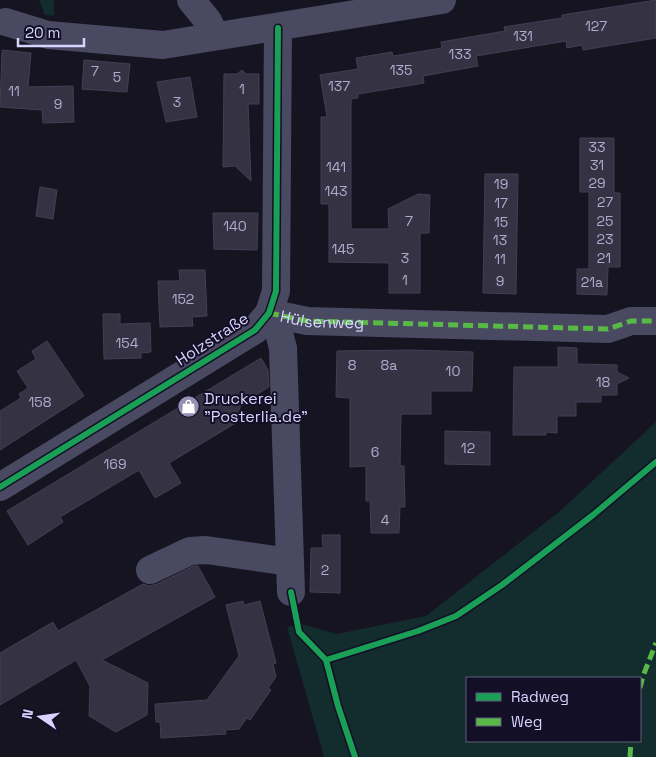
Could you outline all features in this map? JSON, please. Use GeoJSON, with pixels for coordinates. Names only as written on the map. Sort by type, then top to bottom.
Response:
{"type":"FeatureCollection","features":[{"type":"Feature","properties":{"kind":"street"},"geometry":{"type":"LineString","coordinates":[[191,0],[208,21],[215,36]]}},
{"type":"Feature","properties":{"kind":"street"},"geometry":{"type":"LineString","coordinates":[[6,22],[48,35],[163,45],[278,28],[442,0]]}},
{"type":"Feature","properties":{"kind":"street","name":"Holzstraße"},"geometry":{"type":"LineString","coordinates":[[0,487],[255,330],[268,313],[276,291],[278,28]]}},
{"type":"Feature","properties":{"kind":"street","name":"Hülsenweg"},"geometry":{"type":"LineString","coordinates":[[268,313],[307,321],[599,329],[608,329],[631,321],[656,321]]}},
{"type":"Feature","properties":{"kind":"street","name":"Hülsenweg"},"geometry":{"type":"LineString","coordinates":[[268,313],[279,333],[284,348],[291,592]]}},
{"type":"Feature","properties":{"kind":"street"},"geometry":{"type":"LineString","coordinates":[[150,570],[190,551],[206,550],[290,562]]}},
{"type":"Feature","properties":{"kind":"green space"},"geometry":{"type":"Polygon","coordinates":[[[39,0],[54,0],[54,16],[45,15],[39,0]]]}},
{"type":"Feature","properties":{"kind":"green space"},"geometry":{"type":"Polygon","coordinates":[[[656,422],[656,757],[324,757],[287,627],[301,624],[337,634],[426,616],[560,511],[656,422]]]}},
{"type":"Feature","properties":{"kind":"building"},"geometry":{"type":"Polygon","coordinates":[[[656,0],[656,38],[583,50],[582,45],[567,48],[566,41],[476,56],[478,66],[423,76],[424,83],[358,94],[358,98],[351,99],[351,229],[389,229],[388,209],[418,194],[430,195],[429,233],[420,233],[420,293],[389,293],[389,263],[329,262],[329,204],[321,204],[321,117],[327,117],[320,75],[358,69],[356,58],[392,52],[393,56],[442,48],[441,42],[505,31],[504,27],[562,18],[562,15],[656,0]]]}},
{"type":"Feature","properties":{"kind":"building"},"geometry":{"type":"Polygon","coordinates":[[[2,50],[31,53],[28,87],[73,86],[74,122],[43,123],[42,110],[0,107],[2,50]]]}},
{"type":"Feature","properties":{"kind":"building"},"geometry":{"type":"Polygon","coordinates":[[[84,60],[130,64],[127,92],[82,89],[84,60]]]}},
{"type":"Feature","properties":{"kind":"building"},"geometry":{"type":"Polygon","coordinates":[[[242,70],[246,74],[259,74],[259,104],[248,104],[251,181],[235,166],[223,167],[224,74],[237,74],[242,70]]]}},
{"type":"Feature","properties":{"kind":"building"},"geometry":{"type":"Polygon","coordinates":[[[190,77],[197,117],[166,122],[157,82],[190,77]]]}},
{"type":"Feature","properties":{"kind":"building"},"geometry":{"type":"Polygon","coordinates":[[[580,138],[614,138],[614,193],[620,193],[620,267],[608,267],[607,295],[577,294],[577,269],[589,269],[589,192],[580,192],[580,138]]]}},
{"type":"Feature","properties":{"kind":"building"},"geometry":{"type":"Polygon","coordinates":[[[485,174],[518,174],[516,294],[483,293],[485,174]]]}},
{"type":"Feature","properties":{"kind":"building"},"geometry":{"type":"Polygon","coordinates":[[[40,187],[57,190],[53,219],[36,216],[40,187]]]}},
{"type":"Feature","properties":{"kind":"building"},"geometry":{"type":"Polygon","coordinates":[[[213,213],[258,213],[257,250],[214,249],[213,213]]]}},
{"type":"Feature","properties":{"kind":"building"},"geometry":{"type":"Polygon","coordinates":[[[179,270],[205,270],[207,316],[192,317],[193,326],[160,327],[158,281],[180,281],[179,270]]]}},
{"type":"Feature","properties":{"kind":"building"},"geometry":{"type":"Polygon","coordinates":[[[103,314],[120,314],[120,324],[150,323],[151,352],[141,353],[141,358],[104,359],[103,314]]]}},
{"type":"Feature","properties":{"kind":"building"},"geometry":{"type":"Polygon","coordinates":[[[47,341],[84,396],[0,450],[0,411],[21,398],[19,394],[28,388],[17,371],[36,359],[32,351],[47,341]]]}},
{"type":"Feature","properties":{"kind":"building"},"geometry":{"type":"Polygon","coordinates":[[[558,347],[577,348],[577,364],[617,365],[617,372],[629,378],[617,384],[617,395],[601,395],[601,402],[576,402],[576,416],[557,416],[557,433],[513,435],[514,367],[558,367],[558,347]]]}},
{"type":"Feature","properties":{"kind":"building"},"geometry":{"type":"Polygon","coordinates":[[[410,350],[473,352],[472,391],[431,391],[431,414],[401,414],[400,466],[404,466],[405,507],[400,507],[399,533],[371,533],[370,501],[366,501],[366,466],[350,467],[350,398],[336,397],[337,351],[410,350]]]}},
{"type":"Feature","properties":{"kind":"building"},"geometry":{"type":"Polygon","coordinates":[[[261,358],[268,370],[269,387],[241,404],[237,417],[239,421],[169,463],[181,483],[155,498],[139,470],[60,517],[63,522],[28,545],[7,511],[261,358]]]}},
{"type":"Feature","properties":{"kind":"building"},"geometry":{"type":"Polygon","coordinates":[[[445,431],[490,432],[490,465],[445,464],[445,431]]]}},
{"type":"Feature","properties":{"kind":"building"},"geometry":{"type":"Polygon","coordinates":[[[322,535],[340,535],[340,593],[310,592],[311,548],[323,548],[322,535]]]}},
{"type":"Feature","properties":{"kind":"building"},"geometry":{"type":"Polygon","coordinates":[[[194,566],[198,566],[215,597],[102,660],[148,683],[147,715],[116,732],[89,716],[90,686],[76,660],[0,705],[0,653],[53,622],[58,631],[143,584],[149,586],[157,584],[194,566]]]}},
{"type":"Feature","properties":{"kind":"building"},"geometry":{"type":"Polygon","coordinates":[[[243,601],[244,605],[260,601],[276,663],[273,664],[276,677],[268,688],[271,690],[250,720],[247,718],[239,729],[225,730],[226,734],[161,738],[160,722],[156,722],[155,704],[207,700],[239,656],[226,605],[243,601]]]}},
{"type":"Feature","properties":{"kind":"marked path"},"geometry":{"type":"LineString","coordinates":[[269,313],[307,321],[608,329],[631,321],[656,321]]}},
{"type":"Feature","properties":{"kind":"marked path"},"geometry":{"type":"LineString","coordinates":[[641,684],[656,643]]}},
{"type":"Feature","properties":{"kind":"marked path"},"geometry":{"type":"LineString","coordinates":[[630,757],[631,742]]}},
{"type":"Feature","properties":{"kind":"cycle path"},"geometry":{"type":"LineString","coordinates":[[0,487],[255,330],[269,313],[276,291],[278,28]]}},
{"type":"Feature","properties":{"kind":"cycle path"},"geometry":{"type":"LineString","coordinates":[[326,660],[418,631],[456,616],[502,585],[593,515],[656,462]]}},
{"type":"Feature","properties":{"kind":"cycle path"},"geometry":{"type":"LineString","coordinates":[[291,592],[299,632],[326,660],[338,706],[355,757]]}},
{"type":"Feature","properties":{"kind":"place","name":"Druckerei \"Posterlia.de\""},"geometry":{"type":"Point","coordinates":[188,407]}}]}
